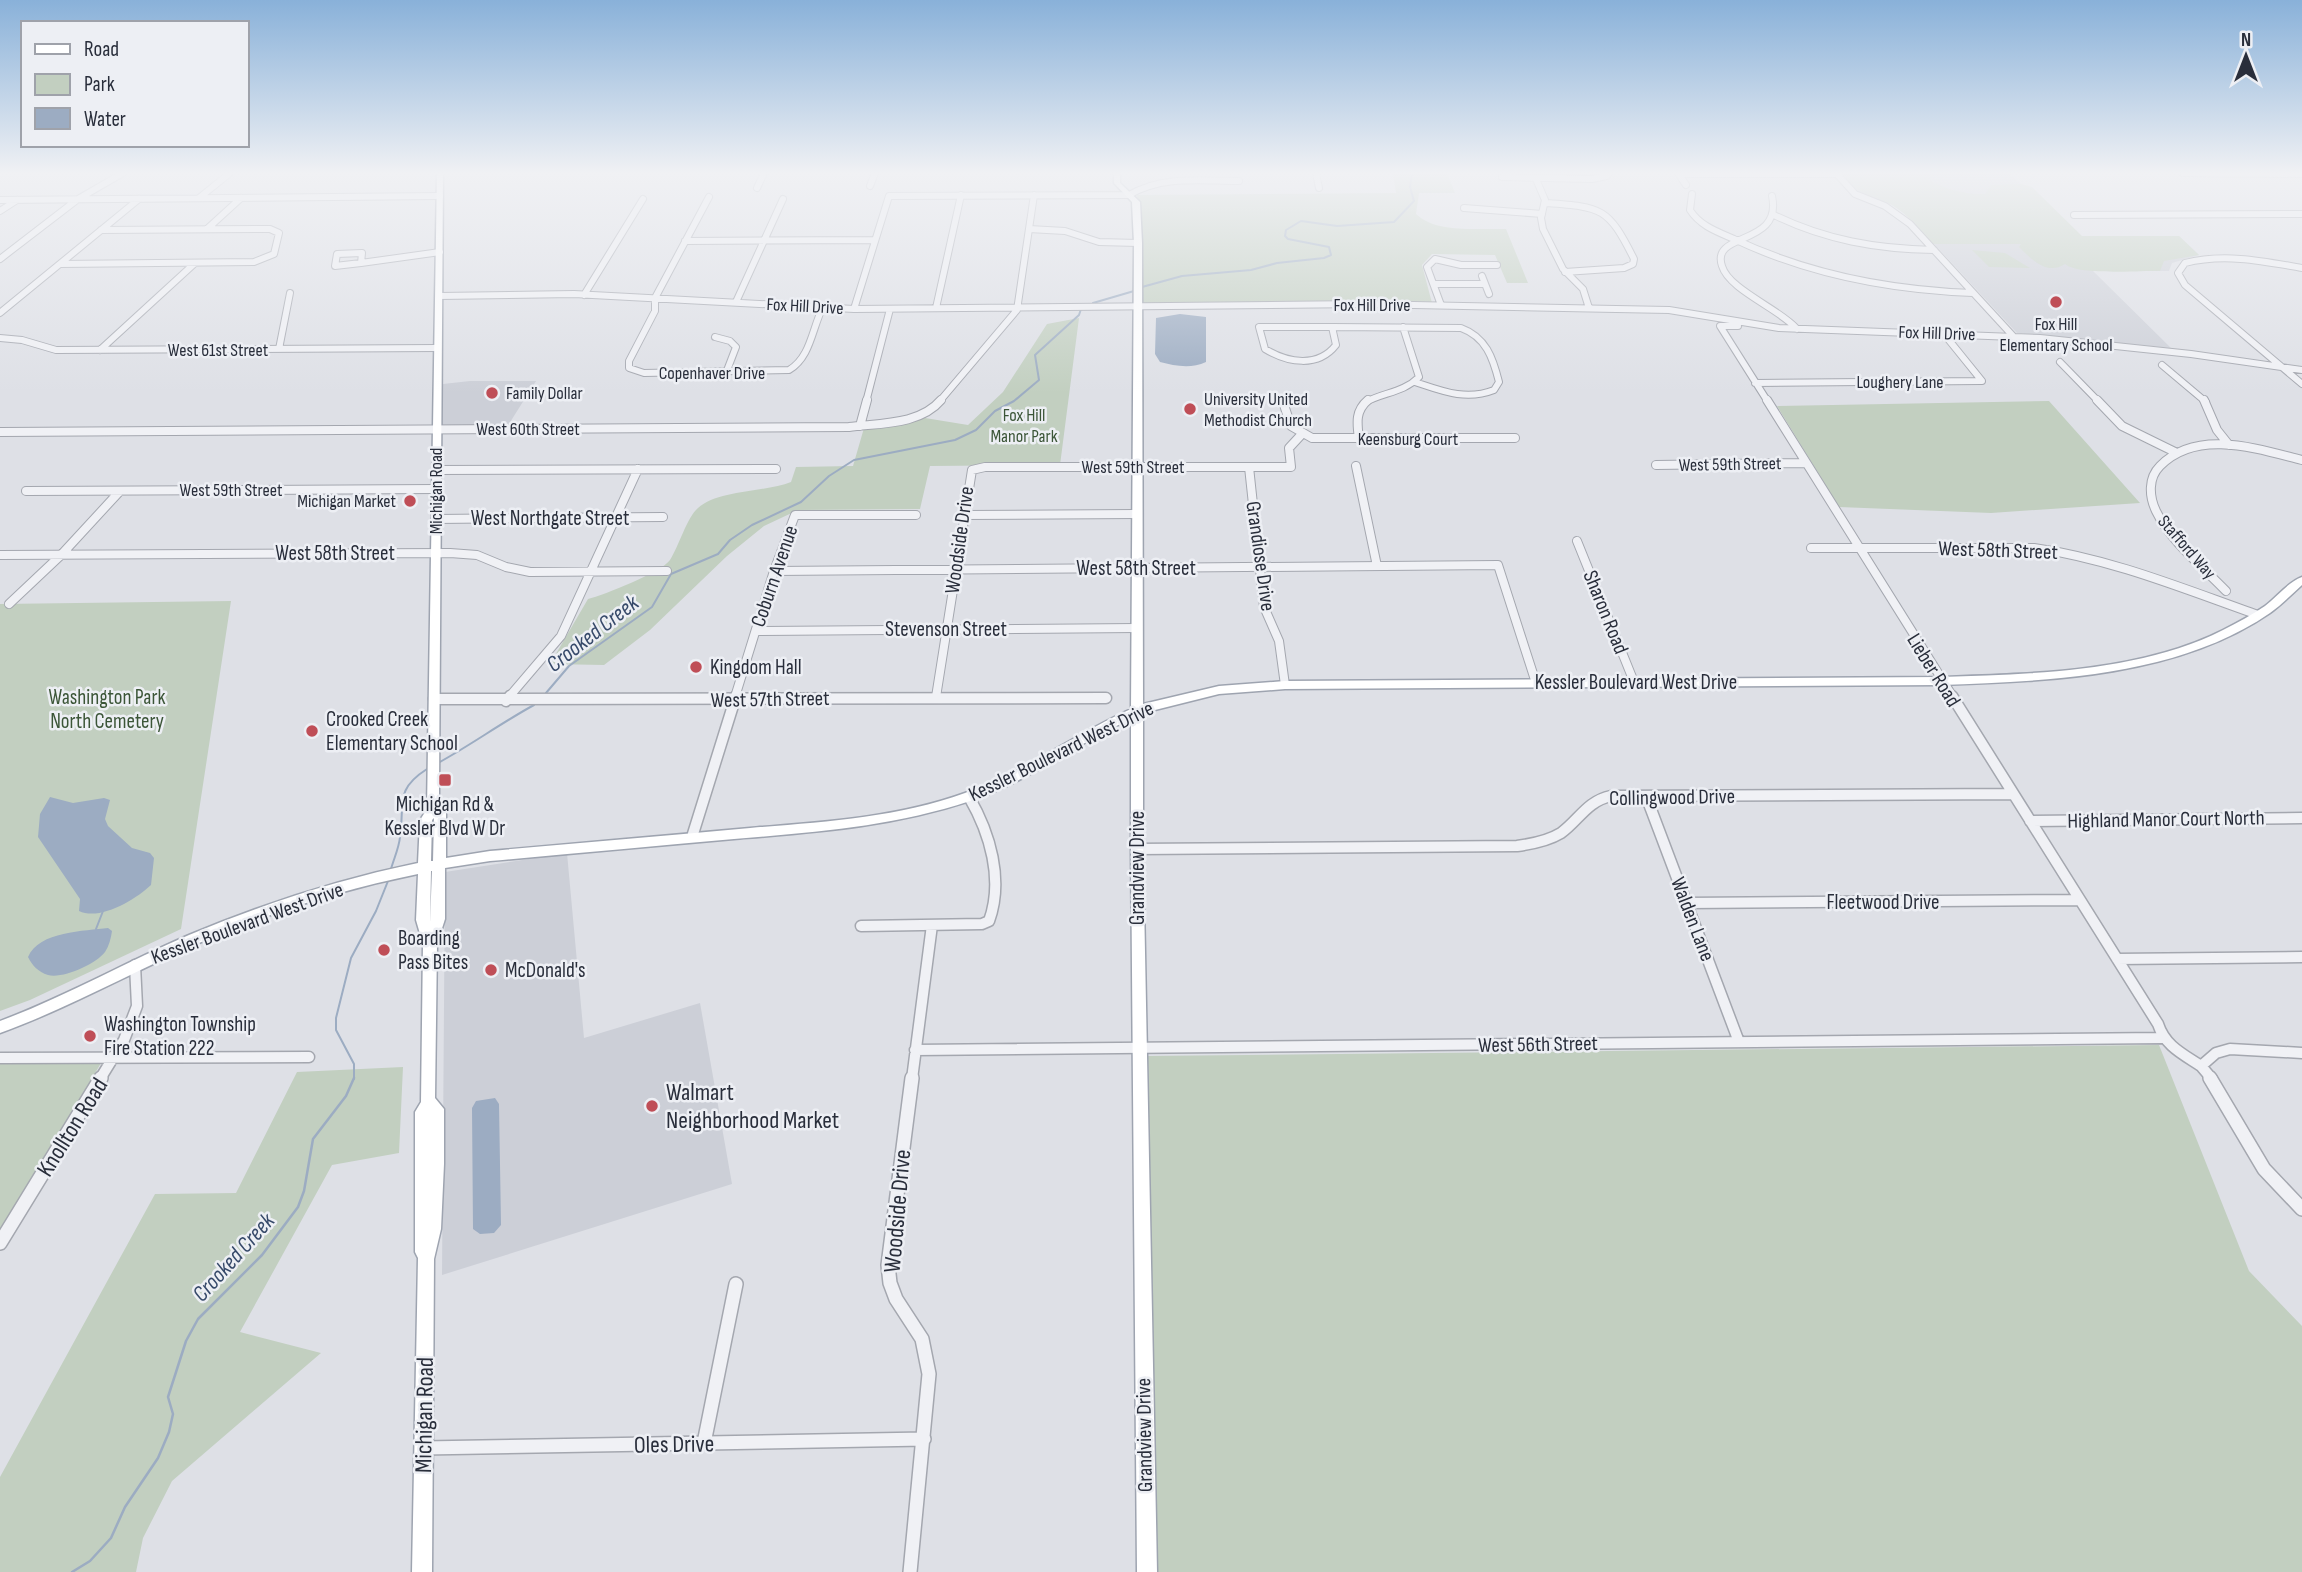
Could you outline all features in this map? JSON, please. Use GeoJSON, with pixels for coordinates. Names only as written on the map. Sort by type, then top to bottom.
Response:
{"type":"FeatureCollection","features":[{"type":"Feature","properties":{"kind":"main road","name":"Michigan Road"},"geometry":{"type":"LineString","coordinates":[[422,1572],[426,1259],[422,1252],[423,1112],[429,1104],[430,944],[423,920],[433,865],[426,820],[433,809],[440,246]]}},
{"type":"Feature","properties":{"kind":"main road","name":"Grandview Drive"},"geometry":{"type":"LineString","coordinates":[[1138,246],[1136,710],[1147,1572]]}},
{"type":"Feature","properties":{"kind":"main road","name":"Kessler Boulevard West Drive"},"geometry":{"type":"LineString","coordinates":[[0,1027],[135,965],[253,916],[371,879],[433,865],[521,852],[876,821],[924,811],[969,797],[1009,780],[1136,710],[1201,693],[1285,685],[1941,681],[2051,676],[2125,664],[2189,647],[2258,615],[2302,580]]}},
{"type":"Feature","properties":{"kind":"street"},"geometry":{"type":"LineString","coordinates":[[0,259],[16,246]]}},
{"type":"Feature","properties":{"kind":"street"},"geometry":{"type":"LineString","coordinates":[[0,313],[82,246]]}},
{"type":"Feature","properties":{"kind":"street"},"geometry":{"type":"LineString","coordinates":[[60,264],[256,261],[275,253],[276,246]]}},
{"type":"Feature","properties":{"kind":"street"},"geometry":{"type":"LineString","coordinates":[[414,255],[415,246]]}},
{"type":"Feature","properties":{"kind":"street"},"geometry":{"type":"LineString","coordinates":[[584,295],[614,246]]}},
{"type":"Feature","properties":{"kind":"street"},"geometry":{"type":"LineString","coordinates":[[655,298],[683,246]]}},
{"type":"Feature","properties":{"kind":"street"},"geometry":{"type":"LineString","coordinates":[[736,302],[762,246]]}},
{"type":"Feature","properties":{"kind":"street"},"geometry":{"type":"LineString","coordinates":[[853,309],[873,246]]}},
{"type":"Feature","properties":{"kind":"street"},"geometry":{"type":"LineString","coordinates":[[936,308],[950,246]]}},
{"type":"Feature","properties":{"kind":"street"},"geometry":{"type":"LineString","coordinates":[[1018,307],[1027,246]]}},
{"type":"Feature","properties":{"kind":"street"},"geometry":{"type":"LineString","coordinates":[[1552,246],[1565,272],[1582,288],[1589,307]]}},
{"type":"Feature","properties":{"kind":"street"},"geometry":{"type":"LineString","coordinates":[[1565,272],[1624,268],[1631,265],[1634,259],[1627,246]]}},
{"type":"Feature","properties":{"kind":"street"},"geometry":{"type":"LineString","coordinates":[[1732,246],[1721,258],[1732,282],[1777,308],[1797,328]]}},
{"type":"Feature","properties":{"kind":"street"},"geometry":{"type":"LineString","coordinates":[[1749,246],[1792,264],[1858,282],[1916,290],[1973,293]]}},
{"type":"Feature","properties":{"kind":"street"},"geometry":{"type":"LineString","coordinates":[[1880,246],[1934,250]]}},
{"type":"Feature","properties":{"kind":"street"},"geometry":{"type":"LineString","coordinates":[[1930,246],[2013,336]]}},
{"type":"Feature","properties":{"kind":"street"},"geometry":{"type":"LineString","coordinates":[[361,263],[440,251]]}},
{"type":"Feature","properties":{"kind":"street"},"geometry":{"type":"LineString","coordinates":[[2302,268],[2209,258],[2187,262],[2178,270],[2185,285],[2302,384]]}},
{"type":"Feature","properties":{"kind":"street"},"geometry":{"type":"LineString","coordinates":[[1441,305],[1427,266],[1436,259],[1461,265],[1497,265]]}},
{"type":"Feature","properties":{"kind":"street"},"geometry":{"type":"LineString","coordinates":[[100,350],[195,263]]}},
{"type":"Feature","properties":{"kind":"street"},"geometry":{"type":"LineString","coordinates":[[1482,275],[1489,294]]}},
{"type":"Feature","properties":{"kind":"street"},"geometry":{"type":"LineString","coordinates":[[1434,284],[1485,284]]}},
{"type":"Feature","properties":{"kind":"street"},"geometry":{"type":"LineString","coordinates":[[279,349],[290,293]]}},
{"type":"Feature","properties":{"kind":"street","name":"Fox Hill Drive"},"geometry":{"type":"LineString","coordinates":[[439,296],[584,295],[853,309],[1113,306],[1138,301],[1589,307],[1683,311],[1747,323],[1797,328],[2013,336],[2191,354],[2302,369]]}},
{"type":"Feature","properties":{"kind":"street","name":"Copenhaver Drive"},"geometry":{"type":"LineString","coordinates":[[655,298],[655,311],[628,363],[631,370],[644,373],[726,373],[780,372],[793,369],[803,361],[815,320],[822,307]]}},
{"type":"Feature","properties":{"kind":"street"},"geometry":{"type":"LineString","coordinates":[[1396,304],[1419,372],[1415,382]]}},
{"type":"Feature","properties":{"kind":"street","name":"West 60th Street"},"geometry":{"type":"LineString","coordinates":[[0,432],[860,426],[929,414],[1018,307]]}},
{"type":"Feature","properties":{"kind":"street"},"geometry":{"type":"LineString","coordinates":[[860,426],[890,309]]}},
{"type":"Feature","properties":{"kind":"street","name":"Lieber Road"},"geometry":{"type":"LineString","coordinates":[[1747,323],[1743,326],[1720,326],[2158,1024],[2162,1038]]}},
{"type":"Feature","properties":{"kind":"street"},"geometry":{"type":"LineString","coordinates":[[1332,327],[1336,343],[1334,350],[1321,358],[1305,361],[1282,358],[1267,351],[1262,343],[1259,327],[1451,326],[1475,333],[1485,342],[1499,380],[1494,390],[1473,396],[1452,394],[1415,382],[1361,406],[1355,417],[1359,439]]}},
{"type":"Feature","properties":{"kind":"street","name":"Loughery Lane"},"geometry":{"type":"LineString","coordinates":[[1755,383],[1982,381],[1944,334]]}},
{"type":"Feature","properties":{"kind":"street"},"geometry":{"type":"LineString","coordinates":[[715,337],[730,341],[736,347],[726,373]]}},
{"type":"Feature","properties":{"kind":"street","name":"West 61st Street"},"geometry":{"type":"LineString","coordinates":[[0,338],[26,341],[51,350],[438,348]]}},
{"type":"Feature","properties":{"kind":"street"},"geometry":{"type":"LineString","coordinates":[[2060,362],[2122,426],[2177,453],[2195,447],[2229,445],[2302,460]]}},
{"type":"Feature","properties":{"kind":"street"},"geometry":{"type":"LineString","coordinates":[[2162,365],[2206,402],[2217,430],[2229,445]]}},
{"type":"Feature","properties":{"kind":"street"},"geometry":{"type":"LineString","coordinates":[[1283,402],[1287,424],[1301,435]]}},
{"type":"Feature","properties":{"kind":"street","name":"West 59th Street"},"geometry":{"type":"LineString","coordinates":[[975,468],[1291,467],[1289,448],[1301,435]]}},
{"type":"Feature","properties":{"kind":"street","name":"Keensburg Court"},"geometry":{"type":"LineString","coordinates":[[1301,435],[1317,439],[1515,438]]}},
{"type":"Feature","properties":{"kind":"street","name":"Stafford Way"},"geometry":{"type":"LineString","coordinates":[[2177,453],[2162,464],[2152,477],[2152,502],[2162,522],[2226,591]]}},
{"type":"Feature","properties":{"kind":"street","name":"West 59th Street"},"geometry":{"type":"LineString","coordinates":[[1656,465],[1805,463]]}},
{"type":"Feature","properties":{"kind":"street","name":"Grandiose Drive"},"geometry":{"type":"LineString","coordinates":[[1249,467],[1264,607],[1279,641],[1285,685]]}},
{"type":"Feature","properties":{"kind":"street"},"geometry":{"type":"LineString","coordinates":[[1356,467],[1377,566]]}},
{"type":"Feature","properties":{"kind":"street","name":"Woodside Drive"},"geometry":{"type":"LineString","coordinates":[[936,698],[969,476],[975,468]]}},
{"type":"Feature","properties":{"kind":"street"},"geometry":{"type":"LineString","coordinates":[[436,470],[776,469]]}},
{"type":"Feature","properties":{"kind":"street"},"geometry":{"type":"LineString","coordinates":[[510,701],[525,676],[558,643],[638,470]]}},
{"type":"Feature","properties":{"kind":"street","name":"West 59th Street"},"geometry":{"type":"LineString","coordinates":[[26,491],[436,489]]}},
{"type":"Feature","properties":{"kind":"street"},"geometry":{"type":"LineString","coordinates":[[9,604],[61,555],[120,491]]}},
{"type":"Feature","properties":{"kind":"street","name":"Coburn Avenue"},"geometry":{"type":"LineString","coordinates":[[692,837],[774,571],[795,514],[916,515]]}},
{"type":"Feature","properties":{"kind":"street"},"geometry":{"type":"LineString","coordinates":[[964,515],[1136,514]]}},
{"type":"Feature","properties":{"kind":"street","name":"West Northgate Street"},"geometry":{"type":"LineString","coordinates":[[436,519],[663,517]]}},
{"type":"Feature","properties":{"kind":"street","name":"Sharon Road"},"geometry":{"type":"LineString","coordinates":[[1577,541],[1634,682]]}},
{"type":"Feature","properties":{"kind":"street","name":"West 58th Street"},"geometry":{"type":"LineString","coordinates":[[1811,548],[2058,550],[2094,559],[2258,615]]}},
{"type":"Feature","properties":{"kind":"street","name":"West 58th Street"},"geometry":{"type":"LineString","coordinates":[[0,555],[436,553],[477,555],[525,571],[667,571]]}},
{"type":"Feature","properties":{"kind":"street","name":"West 58th Street"},"geometry":{"type":"LineString","coordinates":[[774,571],[1498,565],[1536,683]]}},
{"type":"Feature","properties":{"kind":"street","name":"Stevenson Street"},"geometry":{"type":"LineString","coordinates":[[755,631],[1137,628]]}},
{"type":"Feature","properties":{"kind":"street","name":"West 57th Street"},"geometry":{"type":"LineString","coordinates":[[434,699],[547,701],[1106,698]]}},
{"type":"Feature","properties":{"kind":"street","name":"Collingwood Drive"},"geometry":{"type":"LineString","coordinates":[[1137,849],[1517,846],[1542,842],[1557,835],[1574,821],[1586,805],[1598,799],[1646,796],[2013,794]]}},
{"type":"Feature","properties":{"kind":"street","name":"Walden Lane"},"geometry":{"type":"LineString","coordinates":[[1646,796],[1740,1042]]}},
{"type":"Feature","properties":{"kind":"street"},"geometry":{"type":"LineString","coordinates":[[861,926],[982,925],[991,918],[995,872],[992,845],[984,822],[969,797]]}},
{"type":"Feature","properties":{"kind":"street","name":"Highland Manor Court North"},"geometry":{"type":"LineString","coordinates":[[2030,821],[2302,818]]}},
{"type":"Feature","properties":{"kind":"street","name":"Fleetwood Drive"},"geometry":{"type":"LineString","coordinates":[[1687,903],[2080,900]]}},
{"type":"Feature","properties":{"kind":"street","name":"Woodside Drive"},"geometry":{"type":"LineString","coordinates":[[910,1572],[929,1384],[926,1352],[918,1331],[893,1291],[888,1265],[932,925]]}},
{"type":"Feature","properties":{"kind":"street"},"geometry":{"type":"LineString","coordinates":[[2117,959],[2302,957]]}},
{"type":"Feature","properties":{"kind":"street","name":"Knollton Road"},"geometry":{"type":"LineString","coordinates":[[0,1243],[131,1026],[136,1006],[135,965]]}},
{"type":"Feature","properties":{"kind":"street"},"geometry":{"type":"LineString","coordinates":[[2162,1038],[2201,1066],[2214,1082],[2264,1169],[2302,1209]]}},
{"type":"Feature","properties":{"kind":"street","name":"West 56th Street"},"geometry":{"type":"LineString","coordinates":[[915,1050],[2162,1038]]}},
{"type":"Feature","properties":{"kind":"street"},"geometry":{"type":"LineString","coordinates":[[2201,1066],[2216,1054],[2230,1049],[2302,1053]]}},
{"type":"Feature","properties":{"kind":"street"},"geometry":{"type":"LineString","coordinates":[[0,1058],[309,1056]]}},
{"type":"Feature","properties":{"kind":"street"},"geometry":{"type":"LineString","coordinates":[[704,1443],[736,1284]]}},
{"type":"Feature","properties":{"kind":"street","name":"Oles Drive"},"geometry":{"type":"LineString","coordinates":[[424,1448],[924,1439]]}},
{"type":"Feature","properties":{"kind":"shaded area","name":"Fox Hill Elementary School"},"geometry":{"type":"Polygon","coordinates":[[[1936,246],[2190,246],[2199,255],[2172,263],[2169,271],[2093,271],[2171,348],[2017,333],[1936,246]]]}},
{"type":"Feature","properties":{"kind":"shaded area"},"geometry":{"type":"Polygon","coordinates":[[[470,381],[536,381],[507,427],[442,427],[443,384],[470,381]]]}},
{"type":"Feature","properties":{"kind":"shaded area"},"geometry":{"type":"Polygon","coordinates":[[[567,853],[584,1038],[700,1003],[732,1184],[442,1275],[445,872],[567,853]]]}},
{"type":"Feature","properties":{"kind":"green space"},"geometry":{"type":"Polygon","coordinates":[[[1139,246],[1513,246],[1528,283],[1507,283],[1495,255],[1432,254],[1422,265],[1432,303],[1141,303],[1139,246]]]}},
{"type":"Feature","properties":{"kind":"green space"},"geometry":{"type":"Polygon","coordinates":[[[2190,246],[2199,255],[2164,261],[2160,271],[2096,271],[2072,268],[2065,264],[2046,267],[2019,247],[2190,246]]]}},
{"type":"Feature","properties":{"kind":"green space"},"geometry":{"type":"Polygon","coordinates":[[[1972,250],[2005,253],[2030,268],[1989,267],[1972,250]]]}},
{"type":"Feature","properties":{"kind":"green space","name":"Fox Hill Manor Park"},"geometry":{"type":"Polygon","coordinates":[[[1079,318],[1060,465],[930,466],[920,509],[798,510],[764,526],[727,556],[650,630],[604,665],[550,664],[588,599],[632,582],[665,565],[694,512],[707,502],[730,494],[791,482],[796,467],[853,466],[864,428],[925,418],[968,425],[1003,392],[1047,324],[1079,318]]]}},
{"type":"Feature","properties":{"kind":"green space"},"geometry":{"type":"Polygon","coordinates":[[[2049,401],[2140,503],[1991,513],[1839,507],[1777,406],[2049,401]]]}},
{"type":"Feature","properties":{"kind":"green space","name":"Washington Park North Cemetery"},"geometry":{"type":"Polygon","coordinates":[[[231,601],[181,929],[30,1000],[0,1011],[0,604],[231,601]]]}},
{"type":"Feature","properties":{"kind":"green space"},"geometry":{"type":"Polygon","coordinates":[[[2159,1045],[2249,1271],[2302,1326],[2302,1572],[1156,1572],[1148,1056],[2159,1045]]]}},
{"type":"Feature","properties":{"kind":"green space"},"geometry":{"type":"Polygon","coordinates":[[[0,1063],[101,1063],[0,1235],[0,1063]]]}},
{"type":"Feature","properties":{"kind":"green space"},"geometry":{"type":"Polygon","coordinates":[[[403,1067],[399,1153],[332,1165],[240,1332],[321,1353],[172,1481],[143,1538],[136,1572],[0,1572],[0,1477],[155,1194],[236,1193],[297,1072],[403,1067]]]}},
{"type":"Feature","properties":{"kind":"water"},"geometry":{"type":"Polygon","coordinates":[[[1180,314],[1206,317],[1206,362],[1195,366],[1177,366],[1160,362],[1155,354],[1156,318],[1180,314]]]}},
{"type":"Feature","properties":{"kind":"water"},"geometry":{"type":"Polygon","coordinates":[[[50,797],[73,803],[104,798],[110,800],[105,819],[108,826],[132,848],[150,853],[154,858],[151,885],[136,897],[107,911],[79,911],[80,899],[38,837],[40,814],[50,797]]]}},
{"type":"Feature","properties":{"kind":"water"},"geometry":{"type":"Polygon","coordinates":[[[108,928],[112,931],[105,952],[79,970],[54,976],[44,974],[28,957],[34,948],[52,937],[108,928]]]}},
{"type":"Feature","properties":{"kind":"water"},"geometry":{"type":"Polygon","coordinates":[[[495,1098],[499,1104],[501,1225],[494,1233],[480,1234],[473,1229],[472,1108],[476,1101],[495,1098]]]}},
{"type":"Feature","properties":{"kind":"waterway","name":"Crooked Creek"},"geometry":{"type":"LineString","coordinates":[[1142,287],[1182,276],[1251,270],[1277,263],[1324,258],[1331,255],[1329,247],[1326,246]]}},
{"type":"Feature","properties":{"kind":"waterway","name":"Crooked Creek"},"geometry":{"type":"LineString","coordinates":[[1093,303],[1134,291]]}},
{"type":"Feature","properties":{"kind":"waterway","name":"Crooked Creek"},"geometry":{"type":"LineString","coordinates":[[546,693],[569,666],[652,607],[671,574],[718,554],[730,540],[752,525],[801,502],[829,476],[854,460],[955,440],[976,430],[995,411],[1014,401],[1039,380],[1035,355],[1079,315],[1081,309]]}},
{"type":"Feature","properties":{"kind":"waterway","name":"Crooked Creek"},"geometry":{"type":"LineString","coordinates":[[438,763],[534,705]]}},
{"type":"Feature","properties":{"kind":"waterway","name":"Crooked Creek"},"geometry":{"type":"LineString","coordinates":[[391,869],[399,841],[405,791],[427,769]]}},
{"type":"Feature","properties":{"kind":"waterway","name":"Crooked Creek"},"geometry":{"type":"LineString","coordinates":[[354,1078],[354,1064],[336,1030],[336,1018],[351,958],[376,911],[388,881]]}},
{"type":"Feature","properties":{"kind":"waterway"},"geometry":{"type":"LineString","coordinates":[[96,929],[103,911]]}},
{"type":"Feature","properties":{"kind":"waterway","name":"Crooked Creek"},"geometry":{"type":"LineString","coordinates":[[72,1572],[90,1561],[111,1538],[125,1507],[158,1458],[169,1432],[173,1414],[168,1397],[186,1341],[198,1319],[262,1255],[298,1207],[304,1191],[313,1139],[346,1096],[354,1078]]}},
{"type":"Feature","properties":{"kind":"place","name":"Fox Hill Elementary School"},"geometry":{"type":"Point","coordinates":[2056,302]}},
{"type":"Feature","properties":{"kind":"place","name":"Family Dollar"},"geometry":{"type":"Point","coordinates":[492,393]}},
{"type":"Feature","properties":{"kind":"place","name":"University United Methodist Church"},"geometry":{"type":"Point","coordinates":[1190,409]}},
{"type":"Feature","properties":{"kind":"place","name":"Michigan Market"},"geometry":{"type":"Point","coordinates":[410,501]}},
{"type":"Feature","properties":{"kind":"place","name":"Kingdom Hall"},"geometry":{"type":"Point","coordinates":[696,667]}},
{"type":"Feature","properties":{"kind":"place","name":"Crooked Creek Elementary School"},"geometry":{"type":"Point","coordinates":[312,731]}},
{"type":"Feature","properties":{"kind":"place","name":"Michigan Rd & Kessler Blvd W Dr"},"geometry":{"type":"Point","coordinates":[445,780]}},
{"type":"Feature","properties":{"kind":"place","name":"Boarding Pass Bites"},"geometry":{"type":"Point","coordinates":[384,950]}},
{"type":"Feature","properties":{"kind":"place","name":"McDonald's"},"geometry":{"type":"Point","coordinates":[491,970]}},
{"type":"Feature","properties":{"kind":"place","name":"Washington Township Fire Station 222"},"geometry":{"type":"Point","coordinates":[90,1036]}},
{"type":"Feature","properties":{"kind":"place","name":"Walmart Neighborhood Market"},"geometry":{"type":"Point","coordinates":[652,1106]}}]}
